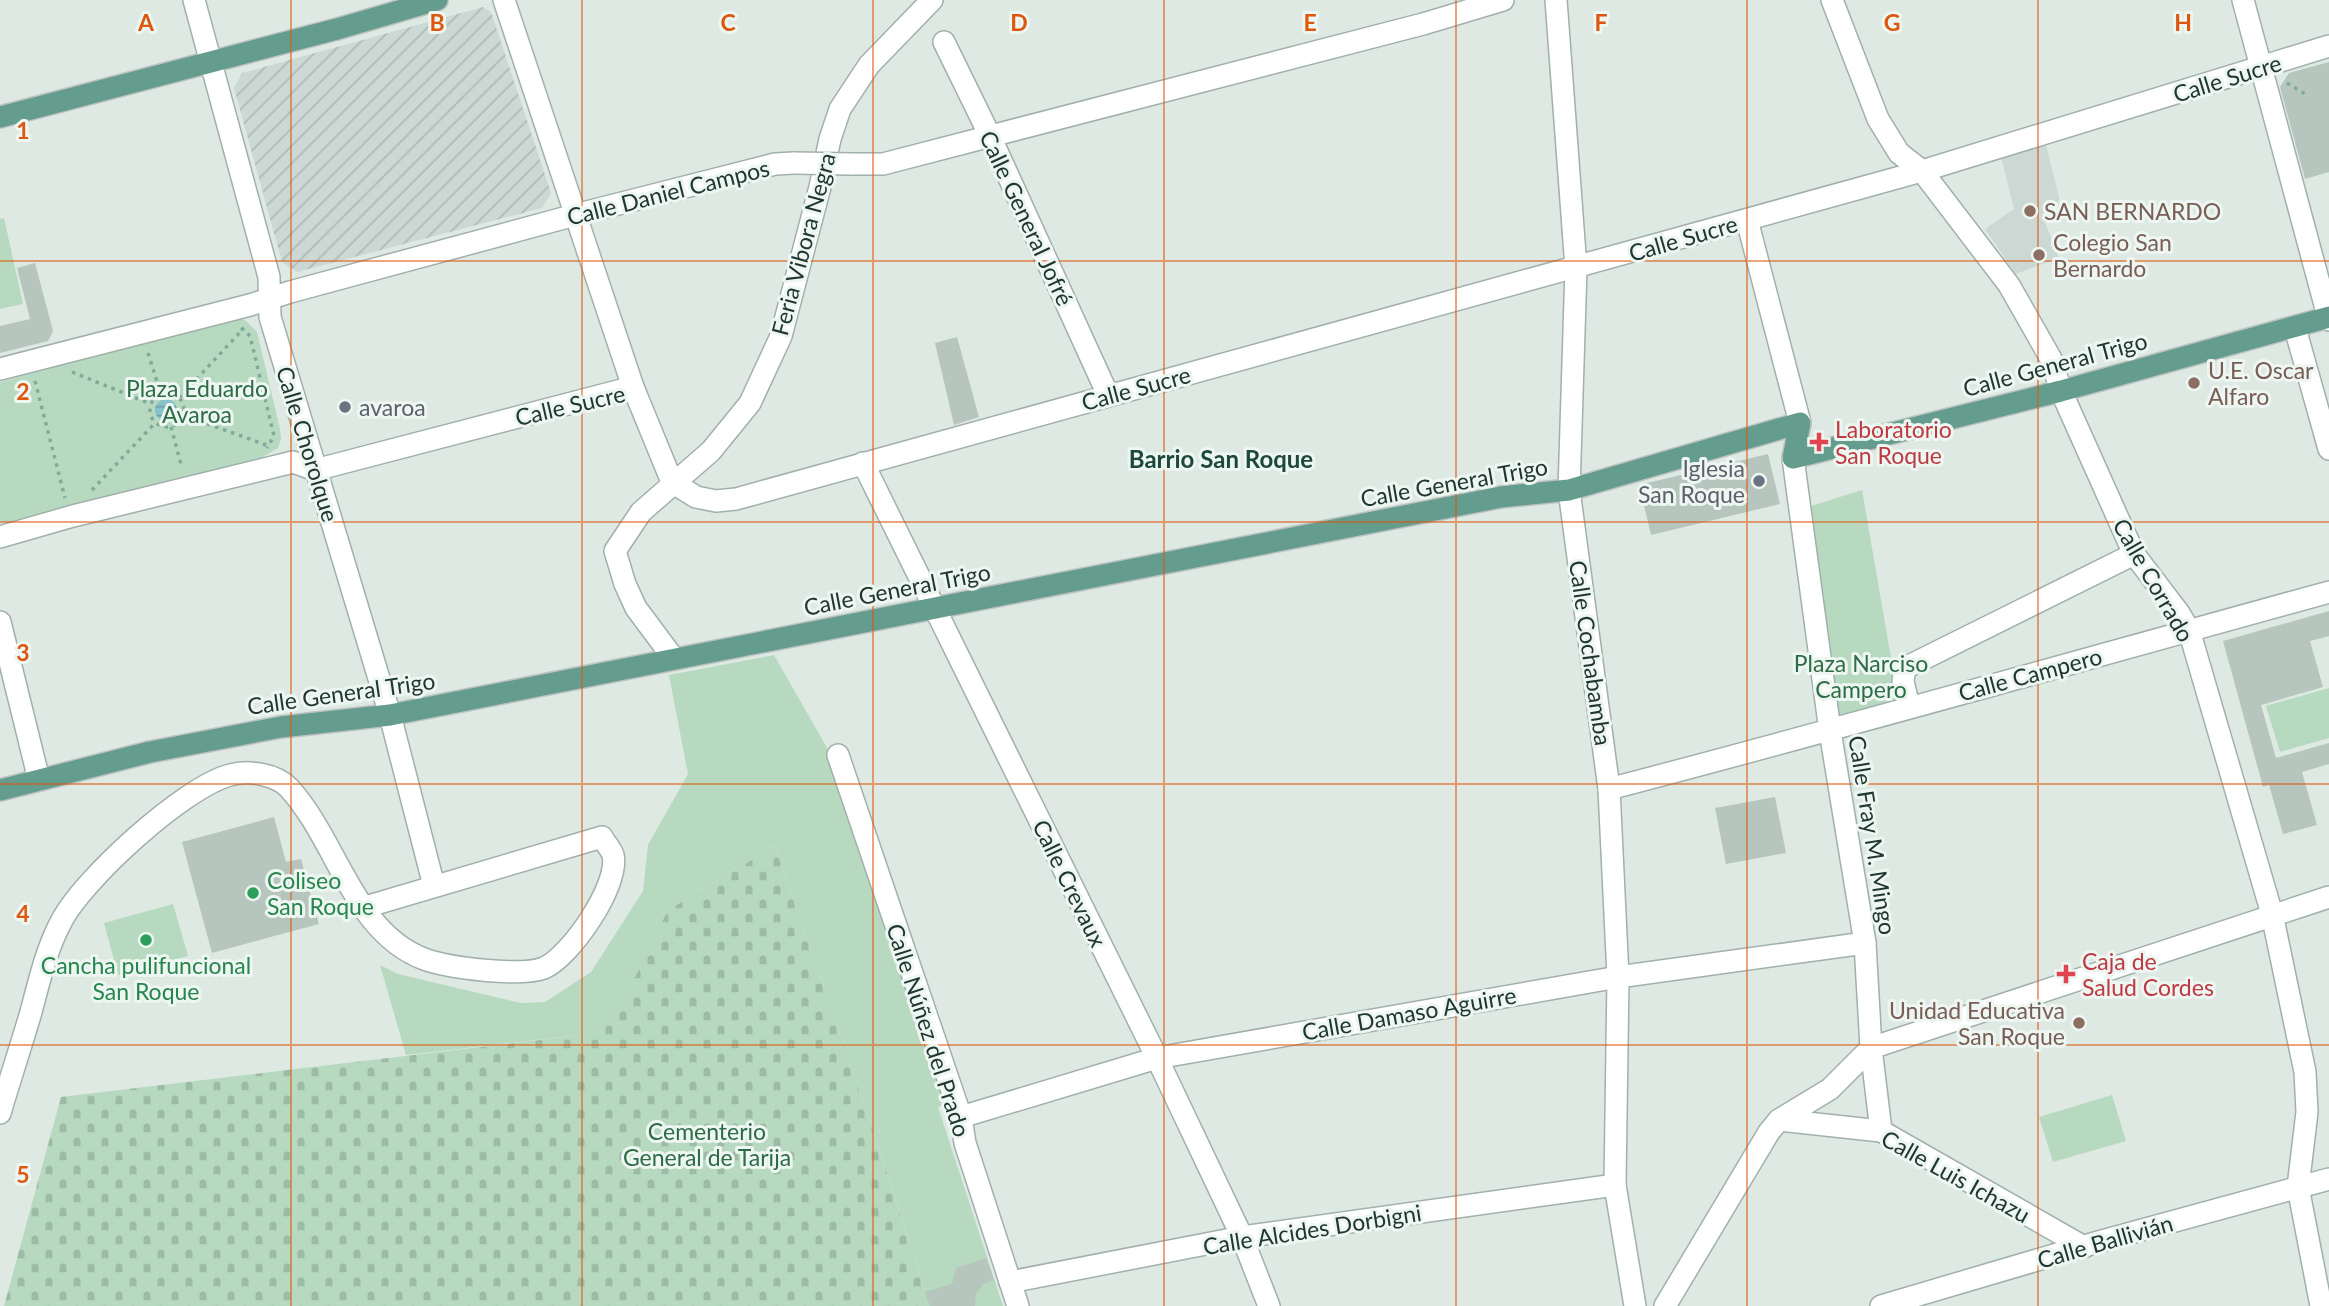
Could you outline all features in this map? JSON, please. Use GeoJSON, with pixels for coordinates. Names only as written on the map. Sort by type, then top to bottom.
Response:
{"type":"FeatureCollection","features":[{"type":"Feature","properties":{"kind":"main road"},"geometry":{"type":"LineString","coordinates":[[0,117],[337,29],[437,0]]}},
{"type":"Feature","properties":{"kind":"main road","name":"Calle General Trigo"},"geometry":{"type":"LineString","coordinates":[[1793,458],[2062,391],[2329,318]]}},
{"type":"Feature","properties":{"kind":"main road","name":"Calle General Trigo"},"geometry":{"type":"LineString","coordinates":[[0,790],[150,752],[281,727],[390,715],[1501,498],[1569,490],[1800,423]]}},
{"type":"Feature","properties":{"kind":"main road","name":"Calle Fray M. Mingo"},"geometry":{"type":"LineString","coordinates":[[1793,458],[1800,423]]}},
{"type":"Feature","properties":{"kind":"street","name":"Calle Chorolque"},"geometry":{"type":"LineString","coordinates":[[194,0],[269,277],[270,317],[390,715],[434,886]]}},
{"type":"Feature","properties":{"kind":"street"},"geometry":{"type":"LineString","coordinates":[[504,0],[633,387]]}},
{"type":"Feature","properties":{"kind":"street","name":"Feria Vibora Negra"},"geometry":{"type":"LineString","coordinates":[[674,659],[636,608],[615,551],[641,512],[711,451],[750,403],[781,336],[840,108],[869,65],[932,0]]}},
{"type":"Feature","properties":{"kind":"street","name":"Calle Daniel Campos"},"geometry":{"type":"LineString","coordinates":[[0,369],[775,164],[883,164],[1423,24],[1503,0]]}},
{"type":"Feature","properties":{"kind":"street","name":"Calle Cochabamba"},"geometry":{"type":"LineString","coordinates":[[1556,0],[1576,268],[1569,490],[1609,789],[1618,977],[1615,1185],[1635,1306]]}},
{"type":"Feature","properties":{"kind":"street","name":"Calle Corrado"},"geometry":{"type":"LineString","coordinates":[[1832,0],[1878,119],[1899,153],[1922,172],[2009,285],[2051,359],[2062,391],[2134,554],[2179,613],[2189,631],[2272,914],[2305,1072],[2307,1112],[2298,1187],[2321,1306]]}},
{"type":"Feature","properties":{"kind":"street"},"geometry":{"type":"LineString","coordinates":[[2243,0],[2329,318]]}},
{"type":"Feature","properties":{"kind":"street","name":"Calle General Jofré"},"geometry":{"type":"LineString","coordinates":[[944,42],[990,136],[1108,395]]}},
{"type":"Feature","properties":{"kind":"street","name":"Calle Sucre"},"geometry":{"type":"LineString","coordinates":[[0,537],[73,516],[293,462],[315,470],[633,387],[673,482],[696,497],[716,501],[736,499],[1922,172],[2329,46]]}},
{"type":"Feature","properties":{"kind":"street","name":"Calle Fray M. Mingo"},"geometry":{"type":"LineString","coordinates":[[1747,220],[1800,423]]}},
{"type":"Feature","properties":{"kind":"street"},"geometry":{"type":"LineString","coordinates":[[2295,328],[2329,449]]}},
{"type":"Feature","properties":{"kind":"street","name":"Calle Fray M. Mingo"},"geometry":{"type":"LineString","coordinates":[[1793,458],[1830,731],[1865,943],[1871,1048],[1881,1131]]}},
{"type":"Feature","properties":{"kind":"street","name":"Calle Crevaux"},"geometry":{"type":"LineString","coordinates":[[863,463],[1157,1058],[1242,1237],[1269,1306]]}},
{"type":"Feature","properties":{"kind":"street"},"geometry":{"type":"LineString","coordinates":[[1909,707],[1903,681],[1905,668],[2134,554]]}},
{"type":"Feature","properties":{"kind":"street","name":"Calle Campero"},"geometry":{"type":"LineString","coordinates":[[1609,789],[1830,731],[2329,592]]}},
{"type":"Feature","properties":{"kind":"street"},"geometry":{"type":"LineString","coordinates":[[0,622],[38,780]]}},
{"type":"Feature","properties":{"kind":"street","name":"Calle Núñez del Prado"},"geometry":{"type":"LineString","coordinates":[[838,755],[961,1117],[965,1143],[1018,1306]]}},
{"type":"Feature","properties":{"kind":"street"},"geometry":{"type":"LineString","coordinates":[[0,1113],[48,951],[75,898],[99,871],[184,799],[229,775],[258,773],[287,785],[308,812],[362,908],[400,947],[425,959],[467,968],[530,972],[547,967],[565,951],[593,918],[604,898],[613,868],[613,854],[601,837],[362,908]]}},
{"type":"Feature","properties":{"kind":"street"},"geometry":{"type":"LineString","coordinates":[[1665,1306],[1769,1132],[1780,1121],[1830,1089],[1871,1048],[2329,897]]}},
{"type":"Feature","properties":{"kind":"street","name":"Calle Damaso Aguirre"},"geometry":{"type":"LineString","coordinates":[[961,1117],[1157,1058],[1618,977],[1865,943]]}},
{"type":"Feature","properties":{"kind":"street","name":"Calle Luis Ichazu"},"geometry":{"type":"LineString","coordinates":[[1780,1121],[1881,1131],[2084,1247]]}},
{"type":"Feature","properties":{"kind":"street","name":"Calle Ballivián"},"geometry":{"type":"LineString","coordinates":[[1881,1306],[2329,1179]]}},
{"type":"Feature","properties":{"kind":"street","name":"Calle Alcides Dorbigni"},"geometry":{"type":"LineString","coordinates":[[1010,1282],[1242,1237],[1615,1185]]}},
{"type":"Feature","properties":{"kind":"path"},"geometry":{"type":"LineString","coordinates":[[179,398],[249,323]]}},
{"type":"Feature","properties":{"kind":"path"},"geometry":{"type":"LineString","coordinates":[[237,325],[250,336],[274,436],[267,448]]}},
{"type":"Feature","properties":{"kind":"path"},"geometry":{"type":"LineString","coordinates":[[148,351],[161,394]]}},
{"type":"Feature","properties":{"kind":"path"},"geometry":{"type":"LineString","coordinates":[[85,369],[72,372],[151,404]]}},
{"type":"Feature","properties":{"kind":"path"},"geometry":{"type":"LineString","coordinates":[[47,379],[35,382],[64,498],[77,496]]}},
{"type":"Feature","properties":{"kind":"path"},"geometry":{"type":"LineString","coordinates":[[161,394],[179,398],[184,409],[177,425],[165,428],[155,423],[150,414],[151,404],[161,394]]}},
{"type":"Feature","properties":{"kind":"path"},"geometry":{"type":"LineString","coordinates":[[183,415],[267,448],[278,448]]}},
{"type":"Feature","properties":{"kind":"path"},"geometry":{"type":"LineString","coordinates":[[103,490],[89,493],[155,423]]}},
{"type":"Feature","properties":{"kind":"path"},"geometry":{"type":"LineString","coordinates":[[171,427],[182,470],[194,468]]}},
{"type":"Feature","properties":{"kind":"shaded area"},"geometry":{"type":"Polygon","coordinates":[[[483,7],[491,12],[551,193],[542,208],[297,272],[282,262],[234,88],[242,73],[483,7]]]}},
{"type":"Feature","properties":{"kind":"shaded area","name":"SAN BERNARDO"},"geometry":{"type":"Polygon","coordinates":[[[2046,145],[2059,197],[2058,207],[2042,214],[2059,258],[2016,274],[1985,229],[2014,209],[2001,156],[2046,145]]]}},
{"type":"Feature","properties":{"kind":"green space"},"geometry":{"type":"Polygon","coordinates":[[[4,218],[23,304],[0,309],[0,219],[4,218]]]}},
{"type":"Feature","properties":{"kind":"green space","name":"Plaza Eduardo Avaroa"},"geometry":{"type":"Polygon","coordinates":[[[236,318],[245,320],[257,332],[280,429],[278,448],[261,458],[8,522],[0,521],[0,382],[236,318]]]}},
{"type":"Feature","properties":{"kind":"green space","name":"Plaza Narciso Campero"},"geometry":{"type":"Polygon","coordinates":[[[1862,490],[1899,704],[1834,716],[1808,507],[1862,490]]]}},
{"type":"Feature","properties":{"kind":"green space"},"geometry":{"type":"Polygon","coordinates":[[[774,655],[830,753],[948,1103],[938,1107],[1003,1306],[930,1306],[875,1136],[775,846],[668,910],[629,990],[589,1034],[406,1055],[380,965],[398,974],[521,1003],[545,1002],[591,972],[643,891],[648,845],[688,774],[669,675],[774,655]]]}},
{"type":"Feature","properties":{"kind":"green space"},"geometry":{"type":"Polygon","coordinates":[[[2329,688],[2329,738],[2280,752],[2266,706],[2329,688]]]}},
{"type":"Feature","properties":{"kind":"green space","name":"Cementerio General de Tarija"},"geometry":{"type":"Polygon","coordinates":[[[775,846],[875,1136],[925,1291],[976,1306],[4,1306],[61,1097],[589,1034],[651,941],[668,910],[775,846]]]}},
{"type":"Feature","properties":{"kind":"green space","name":"Cancha pulifuncional San Roque"},"geometry":{"type":"Polygon","coordinates":[[[173,904],[188,956],[118,975],[104,923],[173,904]]]}},
{"type":"Feature","properties":{"kind":"green space"},"geometry":{"type":"Polygon","coordinates":[[[2112,1095],[2126,1141],[2053,1162],[2039,1117],[2112,1095]]]}},
{"type":"Feature","properties":{"kind":"water"},"geometry":{"type":"Polygon","coordinates":[[[166,399],[174,402],[177,410],[174,418],[166,421],[158,418],[155,410],[158,402],[166,399]]]}},
{"type":"Feature","properties":{"kind":"building"},"geometry":{"type":"Polygon","coordinates":[[[2329,62],[2329,172],[2305,179],[2280,87],[2289,73],[2329,62]]]}},
{"type":"Feature","properties":{"kind":"building"},"geometry":{"type":"Polygon","coordinates":[[[35,263],[53,331],[48,341],[0,353],[0,326],[30,319],[17,268],[35,263]]]}},
{"type":"Feature","properties":{"kind":"building"},"geometry":{"type":"Polygon","coordinates":[[[957,337],[979,417],[954,425],[935,343],[957,337]]]}},
{"type":"Feature","properties":{"kind":"building"},"geometry":{"type":"Polygon","coordinates":[[[1768,454],[1780,504],[1651,535],[1639,485],[1768,454]]]}},
{"type":"Feature","properties":{"kind":"building"},"geometry":{"type":"Polygon","coordinates":[[[2329,611],[2329,636],[2310,641],[2323,687],[2261,705],[2276,758],[2329,743],[2329,764],[2302,772],[2317,825],[2283,834],[2269,785],[2263,787],[2223,641],[2329,611]]]}},
{"type":"Feature","properties":{"kind":"building"},"geometry":{"type":"Polygon","coordinates":[[[1775,797],[1786,853],[1726,864],[1715,808],[1775,797]]]}},
{"type":"Feature","properties":{"kind":"building","name":"Coliseo San Roque"},"geometry":{"type":"Polygon","coordinates":[[[274,817],[286,862],[301,859],[319,924],[212,953],[182,842],[274,817]]]}},
{"type":"Feature","properties":{"kind":"building"},"geometry":{"type":"Polygon","coordinates":[[[986,1258],[994,1280],[983,1284],[976,1294],[975,1306],[930,1306],[925,1292],[952,1284],[956,1268],[986,1258]]]}},
{"type":"Feature","properties":{"kind":"place","name":"SAN BERNARDO"},"geometry":{"type":"Point","coordinates":[2030,211]}},
{"type":"Feature","properties":{"kind":"place","name":"Colegio San Bernardo"},"geometry":{"type":"Point","coordinates":[2039,255]}},
{"type":"Feature","properties":{"kind":"place","name":"U.E. Oscar Alfaro"},"geometry":{"type":"Point","coordinates":[2194,383]}},
{"type":"Feature","properties":{"kind":"place","name":"avaroa"},"geometry":{"type":"Point","coordinates":[345,407]}},
{"type":"Feature","properties":{"kind":"place","name":"Laboratorio San Roque"},"geometry":{"type":"Point","coordinates":[1819,442]}},
{"type":"Feature","properties":{"kind":"place","name":"Iglesia San Roque"},"geometry":{"type":"Point","coordinates":[1759,481]}},
{"type":"Feature","properties":{"kind":"place","name":"Coliseo San Roque"},"geometry":{"type":"Point","coordinates":[253,893]}},
{"type":"Feature","properties":{"kind":"place","name":"Cancha pulifuncional San Roque"},"geometry":{"type":"Point","coordinates":[146,940]}},
{"type":"Feature","properties":{"kind":"place","name":"Caja de Salud Cordes"},"geometry":{"type":"Point","coordinates":[2066,974]}},
{"type":"Feature","properties":{"kind":"place","name":"Unidad Educativa San Roque"},"geometry":{"type":"Point","coordinates":[2079,1023]}},
{"type":"Feature","properties":{"kind":"district","name":"Barrio San Roque"},"geometry":{"type":"Point","coordinates":[1221,458]}}]}
